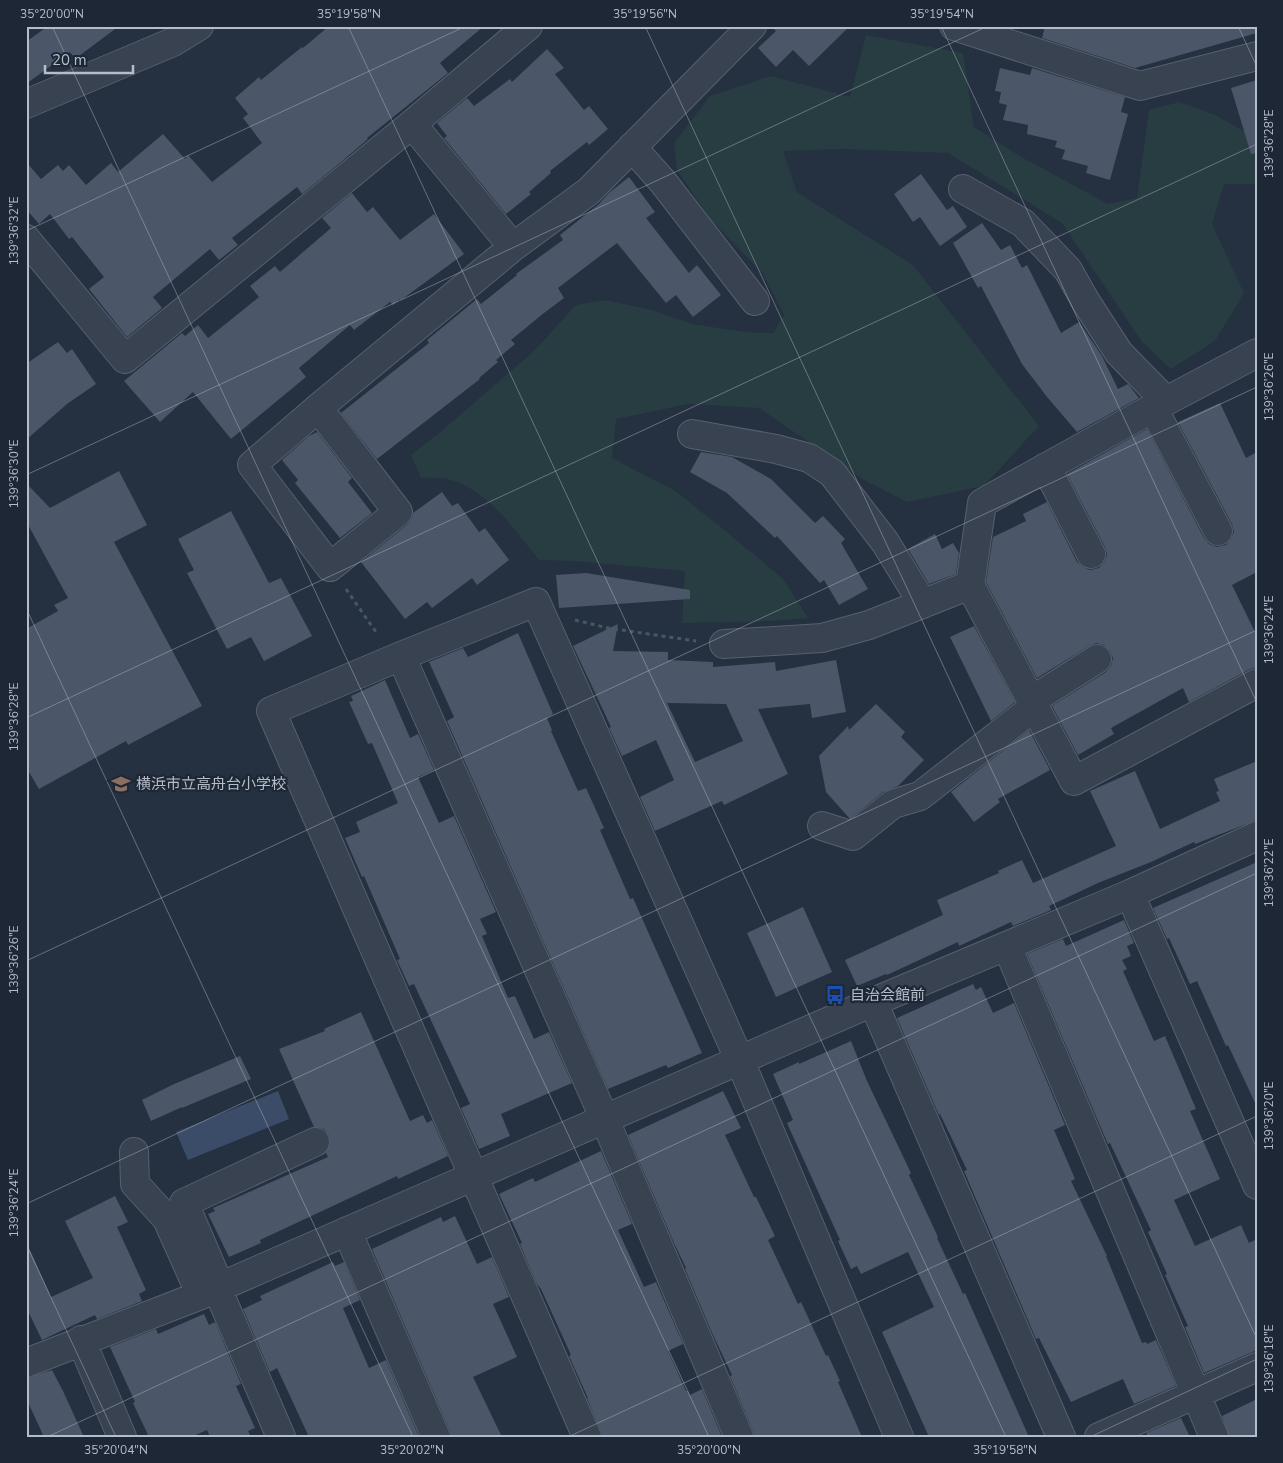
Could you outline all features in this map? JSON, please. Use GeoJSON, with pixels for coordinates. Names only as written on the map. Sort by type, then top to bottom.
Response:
{"type":"FeatureCollection","features":[{"type":"Feature","properties":{"kind":"street"},"geometry":{"type":"LineString","coordinates":[[26,104],[173,42],[199,26]]}},
{"type":"Feature","properties":{"kind":"street"},"geometry":{"type":"LineString","coordinates":[[26,239],[125,358],[412,124],[528,26]]}},
{"type":"Feature","properties":{"kind":"street"},"geometry":{"type":"LineString","coordinates":[[318,408],[398,512],[330,567],[252,466],[318,408],[513,247],[589,191],[752,26]]}},
{"type":"Feature","properties":{"kind":"street"},"geometry":{"type":"LineString","coordinates":[[954,26],[1140,86],[1257,56]]}},
{"type":"Feature","properties":{"kind":"street"},"geometry":{"type":"LineString","coordinates":[[412,124],[513,247]]}},
{"type":"Feature","properties":{"kind":"street"},"geometry":{"type":"LineString","coordinates":[[632,147],[663,182],[755,300]]}},
{"type":"Feature","properties":{"kind":"street"},"geometry":{"type":"LineString","coordinates":[[962,189],[1023,223],[1068,270],[1119,353],[1160,405],[1218,531]]}},
{"type":"Feature","properties":{"kind":"street"},"geometry":{"type":"LineString","coordinates":[[1255,359],[1160,405],[982,503],[970,585],[1074,781],[1257,683]]}},
{"type":"Feature","properties":{"kind":"street"},"geometry":{"type":"LineString","coordinates":[[692,434],[776,449],[809,458],[832,473],[884,542],[923,604]]}},
{"type":"Feature","properties":{"kind":"street"},"geometry":{"type":"LineString","coordinates":[[1046,467],[1091,554]]}},
{"type":"Feature","properties":{"kind":"street"},"geometry":{"type":"LineString","coordinates":[[724,644],[822,638],[869,625],[970,585]]}},
{"type":"Feature","properties":{"kind":"street"},"geometry":{"type":"LineString","coordinates":[[587,1437],[271,711],[536,602],[740,1062],[899,1437]]}},
{"type":"Feature","properties":{"kind":"street"},"geometry":{"type":"LineString","coordinates":[[401,656],[605,1120],[740,1437]]}},
{"type":"Feature","properties":{"kind":"street"},"geometry":{"type":"LineString","coordinates":[[822,826],[853,836],[893,804],[920,796],[1033,704],[1097,660]]}},
{"type":"Feature","properties":{"kind":"street"},"geometry":{"type":"LineString","coordinates":[[26,1363],[212,1290],[740,1062],[873,1002],[1130,894],[1257,836]]}},
{"type":"Feature","properties":{"kind":"street"},"geometry":{"type":"LineString","coordinates":[[1130,894],[1257,1186]]}},
{"type":"Feature","properties":{"kind":"street"},"geometry":{"type":"LineString","coordinates":[[1007,946],[1214,1437]]}},
{"type":"Feature","properties":{"kind":"street"},"geometry":{"type":"LineString","coordinates":[[873,1002],[1061,1437]]}},
{"type":"Feature","properties":{"kind":"street"},"geometry":{"type":"LineString","coordinates":[[281,1437],[212,1290],[184,1203],[315,1142]]}},
{"type":"Feature","properties":{"kind":"street"},"geometry":{"type":"LineString","coordinates":[[134,1152],[135,1184],[166,1219],[212,1290]]}},
{"type":"Feature","properties":{"kind":"street"},"geometry":{"type":"LineString","coordinates":[[347,1231],[436,1437]]}},
{"type":"Feature","properties":{"kind":"street"},"geometry":{"type":"LineString","coordinates":[[81,1340],[122,1437]]}},
{"type":"Feature","properties":{"kind":"street"},"geometry":{"type":"LineString","coordinates":[[1099,1437],[1257,1367]]}},
{"type":"Feature","properties":{"kind":"path"},"geometry":{"type":"LineString","coordinates":[[330,567],[378,635]]}},
{"type":"Feature","properties":{"kind":"path"},"geometry":{"type":"LineString","coordinates":[[570,618],[608,628],[724,644]]}},
{"type":"Feature","properties":{"kind":"green space"},"geometry":{"type":"Polygon","coordinates":[[[866,35],[963,53],[974,127],[1018,155],[1108,204],[1137,198],[1149,110],[1179,102],[1215,115],[1257,138],[1257,184],[1224,184],[1212,224],[1244,293],[1215,341],[1171,369],[1142,342],[1062,223],[948,153],[843,149],[783,151],[797,192],[913,265],[1039,426],[984,486],[907,502],[864,480],[759,408],[689,404],[616,419],[612,458],[674,490],[727,532],[783,579],[808,618],[773,621],[682,623],[685,571],[574,561],[539,560],[500,513],[477,493],[465,485],[447,479],[421,478],[411,455],[534,351],[576,305],[605,300],[652,310],[692,324],[745,332],[773,333],[784,315],[763,274],[711,220],[677,170],[674,143],[710,96],[771,76],[850,97],[866,35]]]}},
{"type":"Feature","properties":{"kind":"water"},"geometry":{"type":"Polygon","coordinates":[[[278,1091],[289,1119],[188,1160],[176,1132],[278,1091]]]}},
{"type":"Feature","properties":{"kind":"building"},"geometry":{"type":"Polygon","coordinates":[[[48,26],[119,26],[75,59],[70,52],[26,84],[26,42],[48,26]]]}},
{"type":"Feature","properties":{"kind":"building"},"geometry":{"type":"Polygon","coordinates":[[[329,26],[484,26],[440,63],[448,73],[367,138],[302,194],[297,187],[232,238],[238,245],[219,260],[210,249],[153,297],[162,308],[127,337],[89,289],[104,277],[72,237],[69,239],[50,214],[39,224],[26,209],[26,162],[41,179],[58,165],[63,171],[69,165],[86,185],[111,163],[118,172],[163,134],[185,159],[188,155],[212,182],[262,143],[243,118],[248,114],[235,98],[259,77],[261,80],[329,26]]]}},
{"type":"Feature","properties":{"kind":"building"},"geometry":{"type":"Polygon","coordinates":[[[771,26],[850,26],[809,66],[793,50],[776,67],[758,48],[776,31],[771,26]]]}},
{"type":"Feature","properties":{"kind":"building"},"geometry":{"type":"Polygon","coordinates":[[[1045,26],[1257,26],[1257,33],[1135,68],[1042,38],[1045,26]]]}},
{"type":"Feature","properties":{"kind":"building"},"geometry":{"type":"Polygon","coordinates":[[[547,49],[564,68],[555,74],[584,110],[589,106],[608,129],[589,145],[587,142],[550,171],[551,173],[529,192],[531,194],[506,214],[444,138],[447,136],[437,123],[467,98],[474,106],[510,79],[512,82],[547,49]]]}},
{"type":"Feature","properties":{"kind":"building"},"geometry":{"type":"Polygon","coordinates":[[[1000,68],[1030,75],[1032,68],[1125,97],[1121,112],[1128,114],[1110,180],[1086,173],[1088,166],[1062,159],[1065,150],[1055,147],[1057,141],[1027,134],[1028,125],[1003,120],[1007,105],[999,103],[1001,92],[995,91],[1000,68]]]}},
{"type":"Feature","properties":{"kind":"building"},"geometry":{"type":"Polygon","coordinates":[[[1257,80],[1257,153],[1251,154],[1231,88],[1257,80]]]}},
{"type":"Feature","properties":{"kind":"building"},"geometry":{"type":"Polygon","coordinates":[[[921,174],[947,210],[953,206],[967,227],[940,246],[920,217],[913,222],[894,194],[921,174]]]}},
{"type":"Feature","properties":{"kind":"building"},"geometry":{"type":"Polygon","coordinates":[[[629,177],[655,212],[646,218],[689,273],[697,265],[721,295],[693,317],[676,295],[666,303],[617,243],[558,288],[564,298],[511,340],[515,344],[496,360],[498,362],[480,379],[377,459],[341,413],[429,343],[427,340],[477,299],[481,304],[516,274],[563,240],[560,235],[629,177]]]}},
{"type":"Feature","properties":{"kind":"building"},"geometry":{"type":"Polygon","coordinates":[[[352,193],[367,212],[373,207],[400,240],[434,214],[464,254],[401,300],[393,305],[390,302],[354,330],[350,325],[299,368],[306,377],[231,439],[193,392],[160,422],[124,381],[182,333],[185,336],[198,325],[208,338],[259,297],[250,286],[275,266],[280,272],[331,228],[322,218],[352,193]]]}},
{"type":"Feature","properties":{"kind":"building"},"geometry":{"type":"Polygon","coordinates":[[[982,223],[1001,250],[1010,245],[1022,268],[1027,265],[1061,333],[1079,322],[1102,356],[1118,389],[1128,384],[1139,398],[1077,432],[1022,364],[981,286],[978,288],[953,243],[982,223]]]}},
{"type":"Feature","properties":{"kind":"building"},"geometry":{"type":"Polygon","coordinates":[[[58,342],[67,353],[72,349],[96,384],[67,404],[26,440],[26,364],[58,342]]]}},
{"type":"Feature","properties":{"kind":"building"},"geometry":{"type":"Polygon","coordinates":[[[1220,403],[1246,458],[1257,452],[1257,572],[1232,585],[1257,636],[1257,667],[1189,702],[1183,688],[1111,728],[1114,734],[1078,755],[1052,706],[1106,672],[1111,666],[1113,658],[1110,651],[1104,645],[1096,643],[1037,678],[986,582],[993,537],[1026,521],[1023,514],[1047,502],[1077,562],[1090,570],[1099,568],[1107,555],[1105,547],[1067,474],[1147,429],[1204,538],[1209,544],[1217,547],[1226,545],[1234,532],[1232,524],[1178,422],[1220,403]]]}},
{"type":"Feature","properties":{"kind":"building"},"geometry":{"type":"Polygon","coordinates":[[[317,432],[352,478],[348,482],[372,513],[340,538],[295,483],[298,480],[282,460],[309,436],[317,432]]]}},
{"type":"Feature","properties":{"kind":"building"},"geometry":{"type":"Polygon","coordinates":[[[701,452],[732,457],[771,479],[815,523],[823,516],[845,539],[841,543],[868,589],[839,605],[824,580],[820,583],[777,536],[775,538],[727,493],[690,472],[701,452]]]}},
{"type":"Feature","properties":{"kind":"building"},"geometry":{"type":"Polygon","coordinates":[[[119,471],[147,525],[114,542],[202,706],[128,745],[126,741],[39,789],[26,767],[26,629],[58,611],[54,605],[68,598],[26,521],[26,483],[50,508],[119,471]]]}},
{"type":"Feature","properties":{"kind":"building"},"geometry":{"type":"Polygon","coordinates":[[[442,492],[452,506],[458,503],[479,532],[485,528],[509,560],[477,585],[472,578],[432,608],[427,602],[405,619],[361,562],[408,524],[413,513],[442,492]]]}},
{"type":"Feature","properties":{"kind":"building"},"geometry":{"type":"Polygon","coordinates":[[[231,511],[269,583],[281,578],[312,636],[264,661],[251,637],[227,649],[187,573],[194,570],[178,539],[231,511]]]}},
{"type":"Feature","properties":{"kind":"building"},"geometry":{"type":"Polygon","coordinates":[[[935,534],[942,549],[953,543],[959,553],[956,574],[929,584],[908,549],[935,534]]]}},
{"type":"Feature","properties":{"kind":"building"},"geometry":{"type":"Polygon","coordinates":[[[586,573],[690,590],[690,599],[559,608],[556,575],[586,573]]]}},
{"type":"Feature","properties":{"kind":"building"},"geometry":{"type":"Polygon","coordinates":[[[618,624],[613,651],[668,652],[668,660],[713,662],[713,667],[775,662],[776,671],[836,660],[846,712],[812,718],[810,704],[758,709],[788,774],[724,805],[722,801],[655,831],[640,797],[674,780],[656,740],[622,756],[609,728],[611,727],[573,646],[618,624]],[[667,703],[695,762],[743,741],[726,704],[667,703]]]}},
{"type":"Feature","properties":{"kind":"building"},"geometry":{"type":"Polygon","coordinates":[[[974,626],[1015,702],[991,721],[950,637],[974,626]]]}},
{"type":"Feature","properties":{"kind":"building"},"geometry":{"type":"Polygon","coordinates":[[[518,633],[553,714],[547,718],[551,731],[578,791],[586,788],[604,828],[600,830],[630,899],[633,898],[702,1053],[668,1068],[666,1065],[608,1089],[447,721],[454,717],[429,662],[463,648],[468,657],[518,633]]]}},
{"type":"Feature","properties":{"kind":"building"},"geometry":{"type":"Polygon","coordinates":[[[385,680],[410,738],[418,734],[434,770],[418,777],[439,823],[454,816],[496,912],[480,919],[487,934],[482,936],[508,998],[515,996],[534,1039],[549,1032],[572,1083],[501,1114],[510,1136],[479,1149],[461,1108],[470,1104],[414,984],[409,986],[397,960],[400,959],[364,876],[362,877],[345,838],[360,832],[356,822],[398,803],[372,743],[368,744],[349,702],[353,701],[351,696],[385,680]]]}},
{"type":"Feature","properties":{"kind":"building"},"geometry":{"type":"Polygon","coordinates":[[[876,704],[905,732],[901,737],[924,760],[898,786],[883,792],[850,819],[826,792],[819,756],[848,726],[849,730],[876,704]]]}},
{"type":"Feature","properties":{"kind":"building"},"geometry":{"type":"Polygon","coordinates":[[[1029,730],[1050,770],[998,799],[1000,802],[974,822],[951,792],[1029,730]]]}},
{"type":"Feature","properties":{"kind":"building"},"geometry":{"type":"Polygon","coordinates":[[[1257,761],[1257,820],[1195,844],[1194,842],[1151,862],[1098,883],[1049,906],[1051,910],[1013,926],[1011,922],[959,946],[958,942],[887,975],[857,986],[845,960],[943,915],[937,900],[999,873],[998,871],[1022,860],[1033,883],[1116,846],[1090,791],[1135,771],[1160,829],[1220,801],[1216,792],[1219,791],[1214,779],[1257,761]]]}},
{"type":"Feature","properties":{"kind":"building"},"geometry":{"type":"Polygon","coordinates":[[[1257,862],[1257,1107],[1228,1045],[1226,1046],[1197,981],[1190,984],[1153,908],[1257,862]]]}},
{"type":"Feature","properties":{"kind":"building"},"geometry":{"type":"Polygon","coordinates":[[[803,907],[832,972],[776,997],[747,933],[803,907]]]}},
{"type":"Feature","properties":{"kind":"building"},"geometry":{"type":"Polygon","coordinates":[[[1124,920],[1134,943],[1127,946],[1131,956],[1122,960],[1127,969],[1123,971],[1154,1041],[1165,1036],[1196,1109],[1190,1111],[1220,1179],[1174,1200],[1195,1246],[1241,1225],[1249,1243],[1257,1239],[1257,1350],[1204,1373],[1185,1327],[1188,1326],[1148,1232],[1151,1230],[1110,1143],[1108,1144],[1027,954],[1063,939],[1066,946],[1124,920]]]}},
{"type":"Feature","properties":{"kind":"building"},"geometry":{"type":"Polygon","coordinates":[[[973,984],[976,990],[981,987],[993,1013],[1014,1003],[1065,1125],[1054,1130],[1075,1179],[1071,1181],[1107,1256],[1142,1343],[1146,1342],[1147,1344],[1156,1340],[1176,1386],[1134,1404],[1123,1379],[1071,1402],[1039,1338],[1036,1339],[964,1171],[967,1170],[939,1115],[897,1018],[973,984]]]}},
{"type":"Feature","properties":{"kind":"building"},"geometry":{"type":"Polygon","coordinates":[[[361,1012],[410,1121],[423,1115],[427,1123],[432,1120],[448,1156],[398,1179],[397,1176],[260,1240],[261,1243],[229,1257],[208,1214],[215,1211],[213,1208],[328,1157],[326,1153],[330,1144],[329,1136],[324,1129],[314,1127],[279,1049],[325,1031],[324,1029],[361,1012]]]}},
{"type":"Feature","properties":{"kind":"building"},"geometry":{"type":"Polygon","coordinates":[[[851,1041],[867,1081],[911,1173],[909,1175],[937,1238],[963,1294],[965,1293],[1029,1437],[929,1437],[882,1332],[934,1307],[908,1252],[861,1274],[857,1266],[851,1269],[838,1241],[840,1240],[787,1123],[793,1120],[773,1074],[851,1041]]]}},
{"type":"Feature","properties":{"kind":"building"},"geometry":{"type":"Polygon","coordinates":[[[240,1056],[251,1079],[151,1121],[142,1100],[240,1056]]]}},
{"type":"Feature","properties":{"kind":"building"},"geometry":{"type":"Polygon","coordinates":[[[723,1091],[741,1128],[725,1135],[754,1197],[756,1197],[775,1236],[768,1240],[798,1304],[801,1302],[826,1356],[828,1355],[862,1437],[754,1437],[730,1376],[732,1375],[713,1335],[628,1135],[723,1091]]]}},
{"type":"Feature","properties":{"kind":"building"},"geometry":{"type":"Polygon","coordinates":[[[601,1151],[632,1224],[618,1230],[644,1287],[656,1282],[683,1344],[668,1351],[686,1391],[690,1395],[702,1389],[722,1437],[603,1437],[569,1356],[571,1355],[520,1244],[522,1243],[499,1194],[533,1178],[535,1182],[601,1151]]]}},
{"type":"Feature","properties":{"kind":"building"},"geometry":{"type":"Polygon","coordinates":[[[115,1196],[128,1222],[117,1227],[146,1290],[139,1294],[142,1301],[97,1319],[95,1315],[42,1340],[26,1307],[26,1241],[51,1297],[93,1278],[65,1221],[115,1196]]]}},
{"type":"Feature","properties":{"kind":"building"},"geometry":{"type":"Polygon","coordinates":[[[455,1216],[477,1264],[492,1257],[509,1297],[493,1304],[517,1357],[473,1377],[502,1437],[451,1437],[372,1249],[441,1217],[443,1222],[455,1216]]]}},
{"type":"Feature","properties":{"kind":"building"},"geometry":{"type":"Polygon","coordinates":[[[333,1262],[335,1266],[344,1262],[360,1300],[343,1308],[369,1368],[386,1360],[419,1437],[309,1437],[277,1368],[270,1372],[243,1309],[262,1300],[260,1296],[333,1262]]]}},
{"type":"Feature","properties":{"kind":"building"},"geometry":{"type":"Polygon","coordinates":[[[204,1314],[209,1325],[215,1322],[241,1384],[236,1386],[255,1428],[248,1431],[251,1437],[210,1437],[207,1430],[191,1437],[149,1437],[110,1347],[156,1329],[158,1334],[204,1314]]]}},
{"type":"Feature","properties":{"kind":"building"},"geometry":{"type":"Polygon","coordinates":[[[52,1370],[84,1437],[44,1437],[26,1398],[26,1378],[52,1370]]]}},
{"type":"Feature","properties":{"kind":"building"},"geometry":{"type":"Polygon","coordinates":[[[1257,1399],[1257,1437],[1229,1437],[1222,1416],[1257,1399]]]}},
{"type":"Feature","properties":{"kind":"building"},"geometry":{"type":"Polygon","coordinates":[[[1181,1418],[1190,1437],[1148,1437],[1146,1433],[1181,1418]]]}},
{"type":"Feature","properties":{"kind":"place","name":"横浜市立高舟台小学校"},"geometry":{"type":"Point","coordinates":[121,784]}},
{"type":"Feature","properties":{"kind":"place","name":"自治会館前"},"geometry":{"type":"Point","coordinates":[835,995]}}]}
